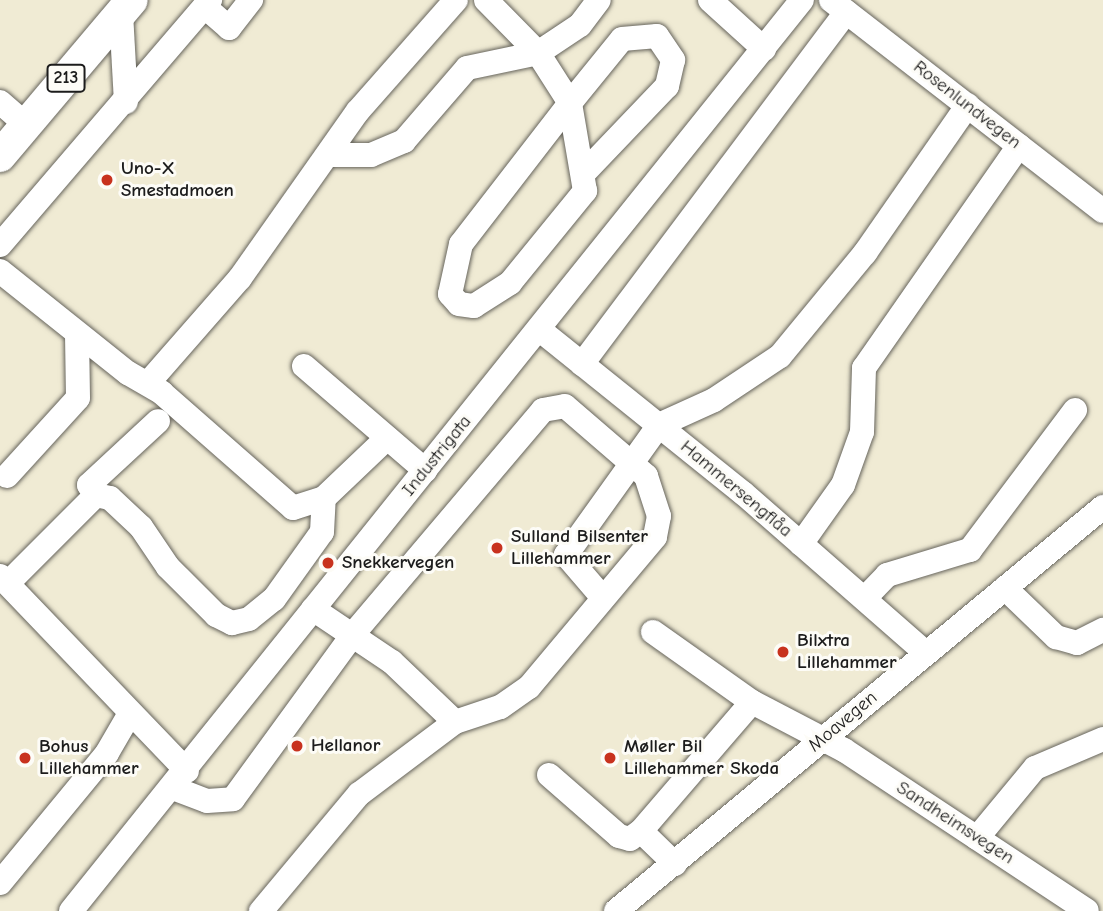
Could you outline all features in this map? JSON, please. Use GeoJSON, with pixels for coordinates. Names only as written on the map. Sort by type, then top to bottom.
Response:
{"type":"FeatureCollection","features":[{"type":"Feature","properties":{"kind":"main road","name":"213"},"geometry":{"type":"LineString","coordinates":[[0,156],[127,6]]}},
{"type":"Feature","properties":{"kind":"street"},"geometry":{"type":"LineString","coordinates":[[0,245],[126,102],[208,3],[229,29],[251,0]]}},
{"type":"Feature","properties":{"kind":"street"},"geometry":{"type":"LineString","coordinates":[[149,382],[240,278],[328,155],[456,0]]}},
{"type":"Feature","properties":{"kind":"street"},"geometry":{"type":"LineString","coordinates":[[486,0],[538,52],[570,103],[585,191],[577,207],[510,283],[474,306],[459,304],[450,294],[450,275],[461,244],[570,103],[622,39],[645,33],[667,45],[673,60],[667,86],[584,173]]}},
{"type":"Feature","properties":{"kind":"street"},"geometry":{"type":"LineString","coordinates":[[328,155],[371,155],[404,141],[467,68],[538,52],[580,25],[599,0]]}},
{"type":"Feature","properties":{"kind":"street"},"geometry":{"type":"LineString","coordinates":[[710,0],[764,49]]}},
{"type":"Feature","properties":{"kind":"street","name":"Industrigata"},"geometry":{"type":"LineString","coordinates":[[71,911],[180,779],[313,609],[540,330],[802,0]]}},
{"type":"Feature","properties":{"kind":"street"},"geometry":{"type":"LineString","coordinates":[[126,102],[127,6]]}},
{"type":"Feature","properties":{"kind":"street"},"geometry":{"type":"LineString","coordinates":[[582,364],[838,6]]}},
{"type":"Feature","properties":{"kind":"street","name":"Rosenlundvegen"},"geometry":{"type":"LineString","coordinates":[[838,6],[1019,146],[1100,204]]}},
{"type":"Feature","properties":{"kind":"street"},"geometry":{"type":"LineString","coordinates":[[0,102],[26,125]]}},
{"type":"Feature","properties":{"kind":"street"},"geometry":{"type":"LineString","coordinates":[[603,598],[566,555],[634,465],[659,425],[714,400],[779,356],[865,253],[968,105]]}},
{"type":"Feature","properties":{"kind":"street"},"geometry":{"type":"LineString","coordinates":[[801,544],[843,485],[862,432],[864,368],[1019,146]]}},
{"type":"Feature","properties":{"kind":"street"},"geometry":{"type":"LineString","coordinates":[[0,271],[77,335],[149,382],[293,508],[324,498],[387,438]]}},
{"type":"Feature","properties":{"kind":"street","name":"Hammersengflåa"},"geometry":{"type":"LineString","coordinates":[[540,330],[659,425],[865,598],[926,653]]}},
{"type":"Feature","properties":{"kind":"street"},"geometry":{"type":"LineString","coordinates":[[7,476],[78,398],[77,335]]}},
{"type":"Feature","properties":{"kind":"street"},"geometry":{"type":"LineString","coordinates":[[304,366],[425,470]]}},
{"type":"Feature","properties":{"kind":"street"},"geometry":{"type":"LineString","coordinates":[[96,495],[4,579],[129,715],[180,779],[207,801],[233,799],[354,633],[543,410],[565,406],[646,476],[659,516],[655,537],[529,687],[500,707],[455,722],[359,794],[261,911]]}},
{"type":"Feature","properties":{"kind":"street"},"geometry":{"type":"LineString","coordinates":[[865,598],[887,575],[970,550],[1075,410]]}},
{"type":"Feature","properties":{"kind":"street"},"geometry":{"type":"LineString","coordinates":[[158,421],[89,485],[96,495],[110,498],[167,566],[232,623],[249,619],[274,598],[322,531],[324,498]]}},
{"type":"Feature","properties":{"kind":"street","name":"Moavegen"},"geometry":{"type":"LineString","coordinates":[[616,911],[1103,507]]}},
{"type":"Feature","properties":{"kind":"street"},"geometry":{"type":"LineString","coordinates":[[1005,588],[1056,637],[1077,643],[1103,630]]}},
{"type":"Feature","properties":{"kind":"street"},"geometry":{"type":"LineString","coordinates":[[313,609],[354,633],[455,722]]}},
{"type":"Feature","properties":{"kind":"street","name":"Sandheimsvegen"},"geometry":{"type":"LineString","coordinates":[[653,632],[752,702],[822,739],[1087,911]]}},
{"type":"Feature","properties":{"kind":"street"},"geometry":{"type":"LineString","coordinates":[[549,775],[619,836],[630,839],[640,831],[752,702]]}},
{"type":"Feature","properties":{"kind":"street"},"geometry":{"type":"LineString","coordinates":[[0,883],[107,753],[129,715]]}},
{"type":"Feature","properties":{"kind":"street"},"geometry":{"type":"LineString","coordinates":[[977,838],[1035,768],[1103,739]]}},
{"type":"Feature","properties":{"kind":"street"},"geometry":{"type":"LineString","coordinates":[[640,831],[675,864]]}},
{"type":"Feature","properties":{"kind":"place","name":"Uno-X Smestadmoen"},"geometry":{"type":"Point","coordinates":[107,180]}},
{"type":"Feature","properties":{"kind":"place","name":"Sulland Bilsenter Lillehammer"},"geometry":{"type":"Point","coordinates":[497,548]}},
{"type":"Feature","properties":{"kind":"place","name":"Snekkervegen"},"geometry":{"type":"Point","coordinates":[328,563]}},
{"type":"Feature","properties":{"kind":"place","name":"Bilxtra Lillehammer"},"geometry":{"type":"Point","coordinates":[783,652]}},
{"type":"Feature","properties":{"kind":"place","name":"Hellanor"},"geometry":{"type":"Point","coordinates":[297,746]}},
{"type":"Feature","properties":{"kind":"place","name":"Bohus Lillehammer"},"geometry":{"type":"Point","coordinates":[25,758]}},
{"type":"Feature","properties":{"kind":"place","name":"Møller Bil Lillehammer Skoda"},"geometry":{"type":"Point","coordinates":[610,758]}}]}
